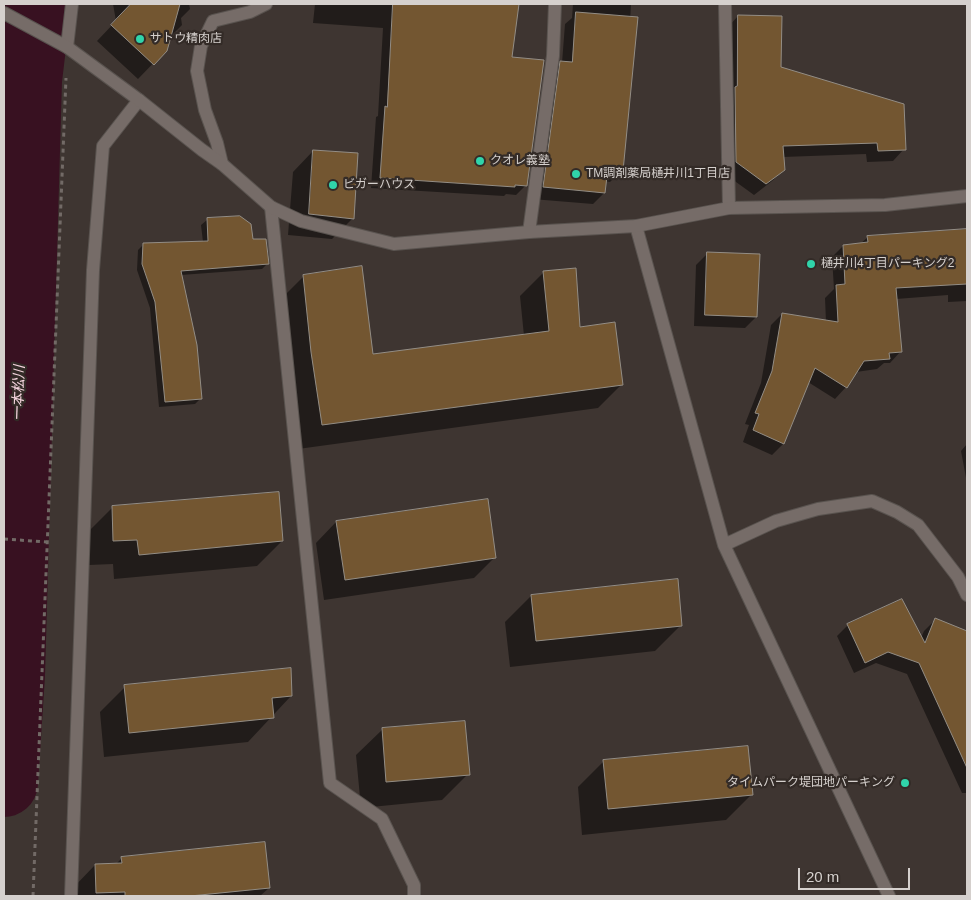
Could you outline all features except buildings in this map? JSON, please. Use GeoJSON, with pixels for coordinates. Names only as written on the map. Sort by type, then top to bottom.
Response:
{"type":"FeatureCollection","features":[{"type":"Feature","properties":{"kind":"street"},"geometry":{"type":"LineString","coordinates":[[67,47],[72,4]]}},
{"type":"Feature","properties":{"kind":"street"},"geometry":{"type":"LineString","coordinates":[[222,164],[218,143],[205,110],[197,71],[201,46],[213,21],[250,12],[266,4]]}},
{"type":"Feature","properties":{"kind":"street"},"geometry":{"type":"LineString","coordinates":[[529,232],[553,56],[555,4]]}},
{"type":"Feature","properties":{"kind":"street"},"geometry":{"type":"LineString","coordinates":[[725,4],[729,208]]}},
{"type":"Feature","properties":{"kind":"street"},"geometry":{"type":"LineString","coordinates":[[6,14],[67,47],[140,100],[222,164],[271,207],[301,221],[394,244],[529,232],[636,226],[729,208],[885,205],[967,196]]}},
{"type":"Feature","properties":{"kind":"street"},"geometry":{"type":"LineString","coordinates":[[71,896],[93,270],[103,146],[140,100]]}},
{"type":"Feature","properties":{"kind":"street"},"geometry":{"type":"LineString","coordinates":[[271,207],[330,783],[382,819],[414,885],[414,896]]}},
{"type":"Feature","properties":{"kind":"street"},"geometry":{"type":"LineString","coordinates":[[636,226],[724,545],[889,896]]}},
{"type":"Feature","properties":{"kind":"street"},"geometry":{"type":"LineString","coordinates":[[724,545],[776,521],[818,509],[872,501],[897,512],[918,525],[958,577],[967,595]]}},
{"type":"Feature","properties":{"kind":"path"},"geometry":{"type":"LineString","coordinates":[[32,896],[67,47]]}},
{"type":"Feature","properties":{"kind":"path"},"geometry":{"type":"LineString","coordinates":[[4,539],[47,542]]}},
{"type":"Feature","properties":{"kind":"waterway","name":"一本松川"},"geometry":{"type":"LineString","coordinates":[[4,783],[11,675],[28,80],[37,4]]}},
{"type":"Feature","properties":{"kind":"place","name":"サトウ精肉店"},"geometry":{"type":"Point","coordinates":[140,39]}},
{"type":"Feature","properties":{"kind":"place","name":"クオレ義塾"},"geometry":{"type":"Point","coordinates":[480,161]}},
{"type":"Feature","properties":{"kind":"place","name":"TM調剤薬局樋井川1丁目店"},"geometry":{"type":"Point","coordinates":[576,174]}},
{"type":"Feature","properties":{"kind":"place","name":"ビガーハウス"},"geometry":{"type":"Point","coordinates":[333,185]}},
{"type":"Feature","properties":{"kind":"place","name":"樋井川4丁目パーキング2"},"geometry":{"type":"Point","coordinates":[811,264]}},
{"type":"Feature","properties":{"kind":"place","name":"タイムパーク堤団地パーキング"},"geometry":{"type":"Point","coordinates":[905,783]}}]}
